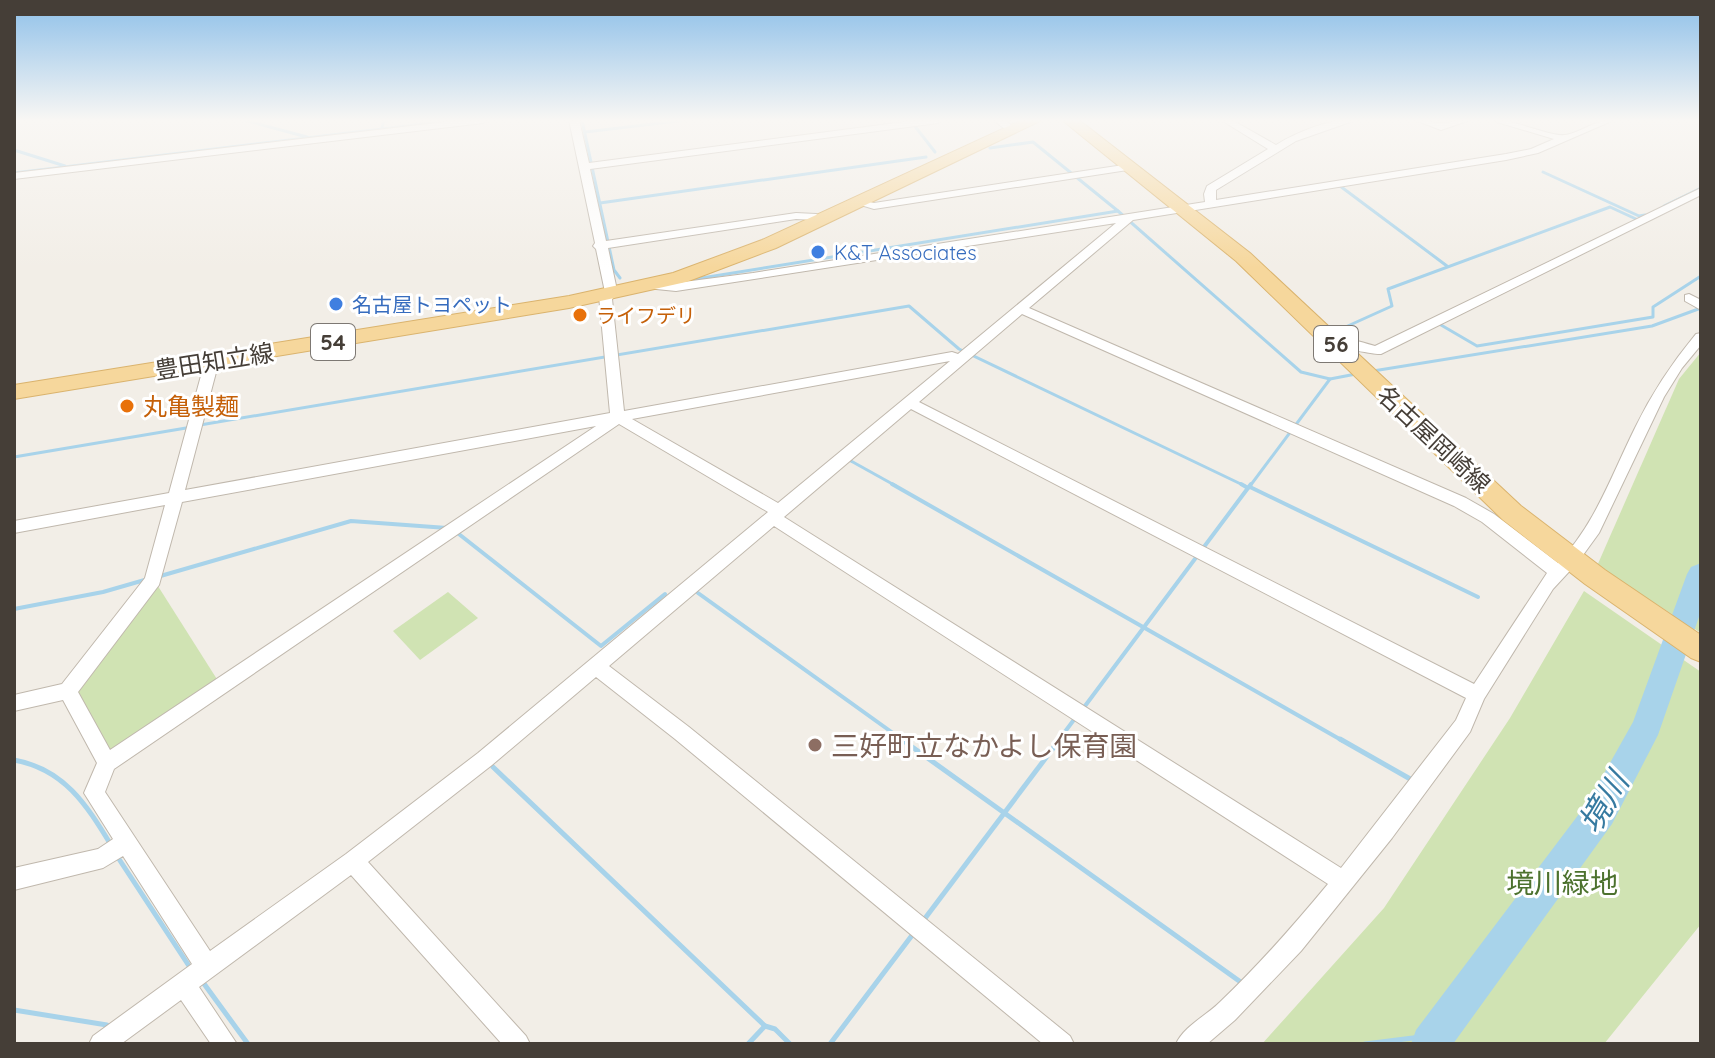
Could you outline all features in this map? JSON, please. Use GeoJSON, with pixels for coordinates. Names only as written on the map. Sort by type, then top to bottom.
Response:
{"type":"FeatureCollection","features":[{"type":"Feature","properties":{"kind":"main road","name":"豊田知立線"},"geometry":{"type":"LineString","coordinates":[[650,285],[816,217],[918,169]]}},
{"type":"Feature","properties":{"kind":"main road","name":"豊田知立線"},"geometry":{"type":"LineString","coordinates":[[14,392],[608,295],[679,278],[769,244],[860,203],[923,169]]}},
{"type":"Feature","properties":{"kind":"main road","name":"名古屋岡崎線"},"geometry":{"type":"LineString","coordinates":[[1133,169],[1243,257],[1565,566],[1595,577],[1701,650]]}},
{"type":"Feature","properties":{"kind":"street"},"geometry":{"type":"LineString","coordinates":[[15,177],[78,169]]}},
{"type":"Feature","properties":{"kind":"street"},"geometry":{"type":"LineString","coordinates":[[584,169],[608,295],[618,417]]}},
{"type":"Feature","properties":{"kind":"street"},"geometry":{"type":"LineString","coordinates":[[860,203],[874,206],[1114,169]]}},
{"type":"Feature","properties":{"kind":"street"},"geometry":{"type":"LineString","coordinates":[[1211,203],[1211,188],[1242,169]]}},
{"type":"Feature","properties":{"kind":"street"},"geometry":{"type":"LineString","coordinates":[[650,285],[676,287],[753,277],[1427,169]]}},
{"type":"Feature","properties":{"kind":"street"},"geometry":{"type":"LineString","coordinates":[[1336,344],[1350,343],[1376,351],[1701,191]]}},
{"type":"Feature","properties":{"kind":"street"},"geometry":{"type":"LineString","coordinates":[[101,1044],[353,861],[485,759],[1132,215]]}},
{"type":"Feature","properties":{"kind":"street"},"geometry":{"type":"LineString","coordinates":[[599,246],[796,216],[816,217]]}},
{"type":"Feature","properties":{"kind":"street"},"geometry":{"type":"LineString","coordinates":[[1021,309],[1460,502],[1565,566]]}},
{"type":"Feature","properties":{"kind":"street"},"geometry":{"type":"LineString","coordinates":[[1188,1044],[1227,1012],[1293,943],[1385,831],[1463,726],[1477,695],[1547,584],[1565,566],[1604,512],[1639,429],[1662,387],[1701,337]]}},
{"type":"Feature","properties":{"kind":"street"},"geometry":{"type":"LineString","coordinates":[[14,527],[952,356],[962,359]]}},
{"type":"Feature","properties":{"kind":"street"},"geometry":{"type":"LineString","coordinates":[[14,703],[68,691],[153,580],[212,361]]}},
{"type":"Feature","properties":{"kind":"street"},"geometry":{"type":"LineString","coordinates":[[909,402],[1477,695]]}},
{"type":"Feature","properties":{"kind":"street"},"geometry":{"type":"LineString","coordinates":[[618,417],[776,514],[1343,881]]}},
{"type":"Feature","properties":{"kind":"street"},"geometry":{"type":"LineString","coordinates":[[207,966],[94,793],[107,763],[618,417]]}},
{"type":"Feature","properties":{"kind":"street"},"geometry":{"type":"LineString","coordinates":[[594,665],[682,733],[1062,1044]]}},
{"type":"Feature","properties":{"kind":"street"},"geometry":{"type":"LineString","coordinates":[[68,691],[107,763]]}},
{"type":"Feature","properties":{"kind":"street"},"geometry":{"type":"LineString","coordinates":[[17,882],[103,858],[125,843]]}},
{"type":"Feature","properties":{"kind":"street"},"geometry":{"type":"LineString","coordinates":[[353,861],[518,1044]]}},
{"type":"Feature","properties":{"kind":"street"},"geometry":{"type":"LineString","coordinates":[[183,984],[225,1044]]}},
{"type":"Feature","properties":{"kind":"green space"},"geometry":{"type":"Polygon","coordinates":[[[1701,352],[1701,633],[1597,566],[1679,379],[1701,352]]]}},
{"type":"Feature","properties":{"kind":"green space"},"geometry":{"type":"Polygon","coordinates":[[[156,583],[220,684],[113,756],[75,695],[156,583]]]}},
{"type":"Feature","properties":{"kind":"green space","name":"境川緑地"},"geometry":{"type":"Polygon","coordinates":[[[1584,591],[1701,672],[1701,924],[1604,1044],[1262,1044],[1384,908],[1510,718],[1584,591]]]}},
{"type":"Feature","properties":{"kind":"green space"},"geometry":{"type":"Polygon","coordinates":[[[448,592],[478,618],[420,660],[393,631],[448,592]]]}},
{"type":"Feature","properties":{"kind":"waterway"},"geometry":{"type":"LineString","coordinates":[[14,173],[44,169]]}},
{"type":"Feature","properties":{"kind":"waterway"},"geometry":{"type":"LineString","coordinates":[[593,169],[614,270],[620,278]]}},
{"type":"Feature","properties":{"kind":"waterway"},"geometry":{"type":"LineString","coordinates":[[600,203],[838,169]]}},
{"type":"Feature","properties":{"kind":"waterway"},"geometry":{"type":"LineString","coordinates":[[1067,169],[1118,211]]}},
{"type":"Feature","properties":{"kind":"waterway"},"geometry":{"type":"LineString","coordinates":[[1543,172],[1639,216],[1645,215]]}},
{"type":"Feature","properties":{"kind":"waterway"},"geometry":{"type":"LineString","coordinates":[[1340,186],[1447,266]]}},
{"type":"Feature","properties":{"kind":"waterway"},"geometry":{"type":"LineString","coordinates":[[1664,206],[1701,188]]}},
{"type":"Feature","properties":{"kind":"waterway"},"geometry":{"type":"LineString","coordinates":[[1341,329],[1392,306],[1388,289],[1610,207],[1636,219]]}},
{"type":"Feature","properties":{"kind":"waterway"},"geometry":{"type":"LineString","coordinates":[[689,280],[1118,211]]}},
{"type":"Feature","properties":{"kind":"waterway"},"geometry":{"type":"LineString","coordinates":[[1118,211],[1301,372],[1330,379]]}},
{"type":"Feature","properties":{"kind":"waterway"},"geometry":{"type":"LineString","coordinates":[[1441,325],[1477,346],[1653,317],[1653,307],[1701,276]]}},
{"type":"Feature","properties":{"kind":"waterway"},"geometry":{"type":"LineString","coordinates":[[200,425],[909,306],[959,349],[1242,485]]}},
{"type":"Feature","properties":{"kind":"waterway"},"geometry":{"type":"LineString","coordinates":[[1373,371],[1652,326],[1701,308]]}},
{"type":"Feature","properties":{"kind":"waterway"},"geometry":{"type":"LineString","coordinates":[[1330,379],[1356,374]]}},
{"type":"Feature","properties":{"kind":"waterway"},"geometry":{"type":"LineString","coordinates":[[1250,486],[1330,379]]}},
{"type":"Feature","properties":{"kind":"waterway"},"geometry":{"type":"LineString","coordinates":[[14,457],[192,427]]}},
{"type":"Feature","properties":{"kind":"waterway"},"geometry":{"type":"LineString","coordinates":[[851,461],[896,486]]}},
{"type":"Feature","properties":{"kind":"waterway"},"geometry":{"type":"LineString","coordinates":[[892,484],[1144,627]]}},
{"type":"Feature","properties":{"kind":"waterway"},"geometry":{"type":"LineString","coordinates":[[1144,627],[1251,484]]}},
{"type":"Feature","properties":{"kind":"waterway"},"geometry":{"type":"LineString","coordinates":[[1242,485],[1248,488]]}},
{"type":"Feature","properties":{"kind":"waterway"},"geometry":{"type":"LineString","coordinates":[[1250,487],[1478,597]]}},
{"type":"Feature","properties":{"kind":"waterway"},"geometry":{"type":"LineString","coordinates":[[157,577],[351,521],[447,528]]}},
{"type":"Feature","properties":{"kind":"waterway"},"geometry":{"type":"LineString","coordinates":[[455,531],[601,646],[665,594]]}},
{"type":"Feature","properties":{"kind":"waterway","name":"境川"},"geometry":{"type":"LineString","coordinates":[[1430,1044],[1600,813],[1647,725],[1701,574]]}},
{"type":"Feature","properties":{"kind":"waterway"},"geometry":{"type":"LineString","coordinates":[[14,609],[103,592],[148,579]]}},
{"type":"Feature","properties":{"kind":"waterway"},"geometry":{"type":"LineString","coordinates":[[698,593],[904,741]]}},
{"type":"Feature","properties":{"kind":"waterway"},"geometry":{"type":"LineString","coordinates":[[1082,710],[1144,627]]}},
{"type":"Feature","properties":{"kind":"waterway"},"geometry":{"type":"LineString","coordinates":[[1144,627],[1343,741]]}},
{"type":"Feature","properties":{"kind":"waterway"},"geometry":{"type":"LineString","coordinates":[[1058,741],[1076,717]]}},
{"type":"Feature","properties":{"kind":"waterway"},"geometry":{"type":"LineString","coordinates":[[901,739],[1004,813]]}},
{"type":"Feature","properties":{"kind":"waterway"},"geometry":{"type":"LineString","coordinates":[[1004,813],[1060,739]]}},
{"type":"Feature","properties":{"kind":"waterway"},"geometry":{"type":"LineString","coordinates":[[1340,739],[1412,780]]}},
{"type":"Feature","properties":{"kind":"waterway"},"geometry":{"type":"LineString","coordinates":[[14,760],[47,771],[72,790],[111,845]]}},
{"type":"Feature","properties":{"kind":"waterway"},"geometry":{"type":"LineString","coordinates":[[493,767],[765,1026]]}},
{"type":"Feature","properties":{"kind":"waterway"},"geometry":{"type":"LineString","coordinates":[[923,921],[1004,813]]}},
{"type":"Feature","properties":{"kind":"waterway"},"geometry":{"type":"LineString","coordinates":[[1004,813],[1242,983]]}},
{"type":"Feature","properties":{"kind":"waterway"},"geometry":{"type":"LineString","coordinates":[[117,856],[191,969]]}},
{"type":"Feature","properties":{"kind":"waterway"},"geometry":{"type":"LineString","coordinates":[[830,1044],[913,934]]}},
{"type":"Feature","properties":{"kind":"waterway"},"geometry":{"type":"LineString","coordinates":[[202,981],[248,1044]]}},
{"type":"Feature","properties":{"kind":"waterway"},"geometry":{"type":"LineString","coordinates":[[14,1010],[107,1025]]}},
{"type":"Feature","properties":{"kind":"waterway"},"geometry":{"type":"LineString","coordinates":[[748,1044],[765,1026]]}},
{"type":"Feature","properties":{"kind":"waterway"},"geometry":{"type":"LineString","coordinates":[[765,1026],[775,1029],[790,1044]]}},
{"type":"Feature","properties":{"kind":"waterway"},"geometry":{"type":"LineString","coordinates":[[1365,1044],[1437,1035]]}},
{"type":"Feature","properties":{"kind":"place","name":"K&T Associates"},"geometry":{"type":"Point","coordinates":[818,252]}},
{"type":"Feature","properties":{"kind":"place","name":"名古屋トヨペット"},"geometry":{"type":"Point","coordinates":[336,304]}},
{"type":"Feature","properties":{"kind":"place","name":"ライフデリ"},"geometry":{"type":"Point","coordinates":[580,315]}},
{"type":"Feature","properties":{"kind":"place","name":"丸亀製麺"},"geometry":{"type":"Point","coordinates":[127,406]}},
{"type":"Feature","properties":{"kind":"place","name":"三好町立なかよし保育園"},"geometry":{"type":"Point","coordinates":[815,745]}}]}
